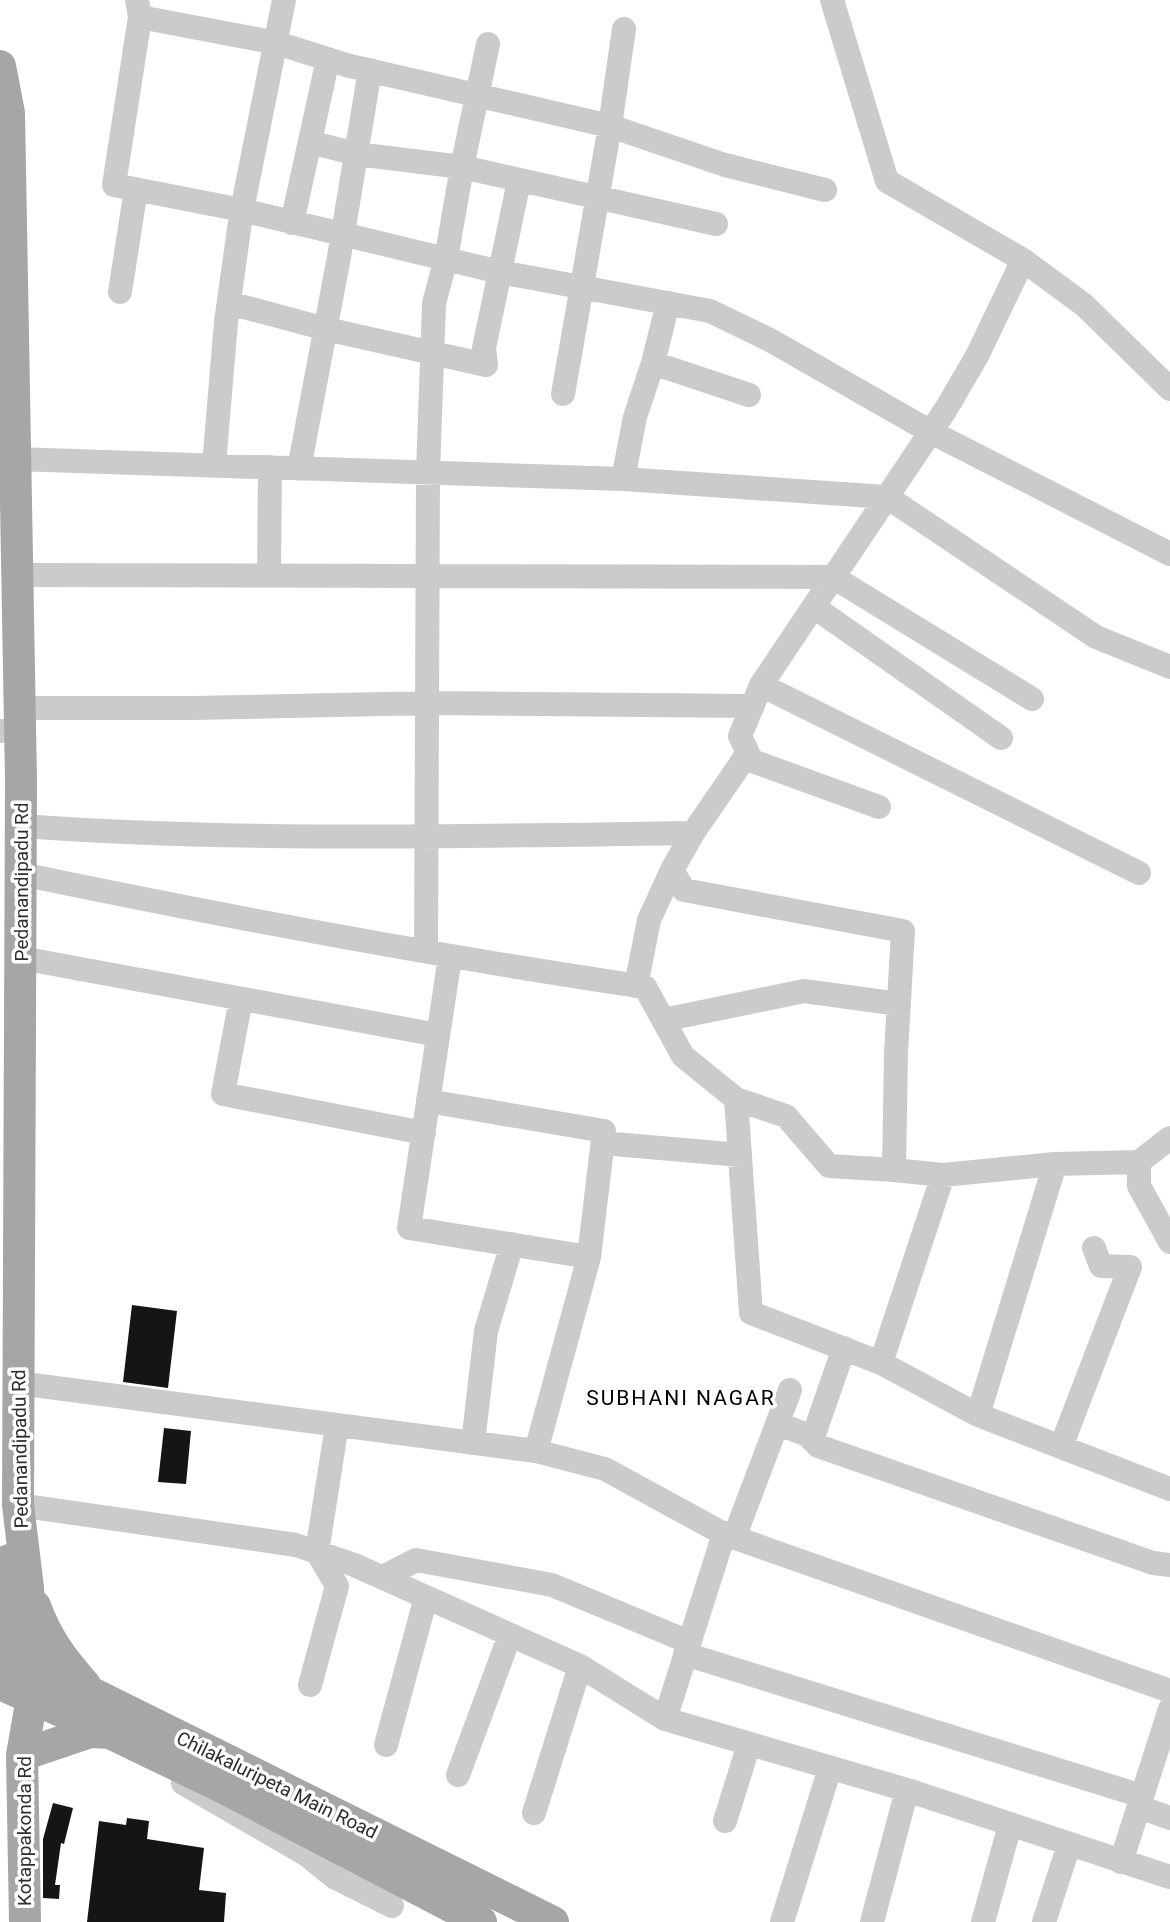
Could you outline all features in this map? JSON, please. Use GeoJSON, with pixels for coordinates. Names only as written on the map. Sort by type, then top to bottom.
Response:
{"type":"FeatureCollection","features":[{"type":"Feature","properties":{"kind":"main road","name":"Pedanandipadu Rd"},"geometry":{"type":"LineString","coordinates":[[0,66],[9,113],[18,575],[7,724],[0,1202]]}},
{"type":"Feature","properties":{"kind":"main road","name":"Pedanandipadu Rd"},"geometry":{"type":"LineString","coordinates":[[0,663],[21,826],[18,1382],[3,1548],[9,1565],[12,1656],[32,1698]]}},
{"type":"Feature","properties":{"kind":"main road","name":"Pedanandipadu Rd"},"geometry":{"type":"LineString","coordinates":[[9,1494],[28,1588],[12,1656]]}},
{"type":"Feature","properties":{"kind":"main road"},"geometry":{"type":"LineString","coordinates":[[28,1588],[45,1634],[62,1660],[92,1693]]}},
{"type":"Feature","properties":{"kind":"main road"},"geometry":{"type":"LineString","coordinates":[[12,1656],[1,1684],[22,1755]]}},
{"type":"Feature","properties":{"kind":"main road","name":"Chilakaluripeta Main Road"},"geometry":{"type":"LineString","coordinates":[[12,1656],[553,1922]]}},
{"type":"Feature","properties":{"kind":"main road","name":"Chilakaluripeta Main Road"},"geometry":{"type":"LineString","coordinates":[[1,1684],[224,1788],[481,1922]]}},
{"type":"Feature","properties":{"kind":"main road","name":"Kotappakonda Rd"},"geometry":{"type":"LineString","coordinates":[[24,1922],[22,1755],[32,1698]]}},
{"type":"Feature","properties":{"kind":"main road"},"geometry":{"type":"LineString","coordinates":[[0,1730],[22,1755]]}},
{"type":"Feature","properties":{"kind":"main road"},"geometry":{"type":"LineString","coordinates":[[22,1755],[100,1732]]}},
{"type":"Feature","properties":{"kind":"street"},"geometry":{"type":"LineString","coordinates":[[214,465],[229,303],[242,210],[285,0]]}},
{"type":"Feature","properties":{"kind":"street"},"geometry":{"type":"LineString","coordinates":[[832,0],[887,181],[1023,260],[1084,305],[1170,389]]}},
{"type":"Feature","properties":{"kind":"street"},"geometry":{"type":"LineString","coordinates":[[825,190],[725,165],[611,127],[370,70],[277,43],[138,9],[114,185],[242,210],[500,272],[710,311],[770,340],[931,432],[1170,554]]}},
{"type":"Feature","properties":{"kind":"street"},"geometry":{"type":"LineString","coordinates":[[563,394],[611,127],[624,29]]}},
{"type":"Feature","properties":{"kind":"street"},"geometry":{"type":"LineString","coordinates":[[488,44],[446,259],[434,303],[428,473],[428,836],[438,954],[438,1035],[409,1228],[589,1257]]}},
{"type":"Feature","properties":{"kind":"street"},"geometry":{"type":"LineString","coordinates":[[292,223],[328,59]]}},
{"type":"Feature","properties":{"kind":"street"},"geometry":{"type":"LineString","coordinates":[[299,468],[343,235],[370,70]]}},
{"type":"Feature","properties":{"kind":"street"},"geometry":{"type":"LineString","coordinates":[[310,142],[356,154],[462,167],[716,224]]}},
{"type":"Feature","properties":{"kind":"street"},"geometry":{"type":"LineString","coordinates":[[229,303],[326,329],[486,365],[484,348],[519,181]]}},
{"type":"Feature","properties":{"kind":"street"},"geometry":{"type":"LineString","coordinates":[[120,292],[136,189]]}},
{"type":"Feature","properties":{"kind":"street"},"geometry":{"type":"LineString","coordinates":[[636,986],[649,920],[672,870],[693,832],[748,753],[740,736],[757,696],[931,432],[977,356],[1023,260]]}},
{"type":"Feature","properties":{"kind":"street"},"geometry":{"type":"LineString","coordinates":[[623,479],[635,417],[653,363],[668,303]]}},
{"type":"Feature","properties":{"kind":"street"},"geometry":{"type":"LineString","coordinates":[[653,363],[749,395]]}},
{"type":"Feature","properties":{"kind":"street"},"geometry":{"type":"LineString","coordinates":[[15,459],[623,479],[887,497],[1096,637],[1170,667]]}},
{"type":"Feature","properties":{"kind":"street"},"geometry":{"type":"LineString","coordinates":[[269,575],[270,467]]}},
{"type":"Feature","properties":{"kind":"street"},"geometry":{"type":"LineString","coordinates":[[18,575],[833,577],[1032,699]]}},
{"type":"Feature","properties":{"kind":"street"},"geometry":{"type":"LineString","coordinates":[[814,607],[1001,738]]}},
{"type":"Feature","properties":{"kind":"street"},"geometry":{"type":"LineString","coordinates":[[7,724],[192,708],[757,696],[1139,873]]}},
{"type":"Feature","properties":{"kind":"street"},"geometry":{"type":"LineString","coordinates":[[744,758],[879,807]]}},
{"type":"Feature","properties":{"kind":"street"},"geometry":{"type":"LineString","coordinates":[[21,826],[106,832],[428,836],[693,832]]}},
{"type":"Feature","properties":{"kind":"street"},"geometry":{"type":"LineString","coordinates":[[672,870],[684,890],[903,932],[896,1053],[894,1170]]}},
{"type":"Feature","properties":{"kind":"street"},"geometry":{"type":"LineString","coordinates":[[21,874],[197,911],[645,987],[683,1056],[736,1099],[786,1116],[829,1166],[943,1175],[1055,1164],[1139,1162],[1170,1138]]}},
{"type":"Feature","properties":{"kind":"street"},"geometry":{"type":"LineString","coordinates":[[21,958],[438,1035]]}},
{"type":"Feature","properties":{"kind":"street"},"geometry":{"type":"LineString","coordinates":[[663,1020],[804,991],[899,1004]]}},
{"type":"Feature","properties":{"kind":"street"},"geometry":{"type":"LineString","coordinates":[[241,999],[223,1094],[424,1133]]}},
{"type":"Feature","properties":{"kind":"street"},"geometry":{"type":"LineString","coordinates":[[736,1099],[751,1313],[881,1363],[978,1415],[1170,1489]]}},
{"type":"Feature","properties":{"kind":"street"},"geometry":{"type":"LineString","coordinates":[[428,1101],[604,1131],[589,1257],[536,1451]]}},
{"type":"Feature","properties":{"kind":"street"},"geometry":{"type":"LineString","coordinates":[[603,1143],[740,1155]]}},
{"type":"Feature","properties":{"kind":"street"},"geometry":{"type":"LineString","coordinates":[[1139,1162],[1139,1186],[1170,1242]]}},
{"type":"Feature","properties":{"kind":"street"},"geometry":{"type":"LineString","coordinates":[[978,1415],[1055,1164]]}},
{"type":"Feature","properties":{"kind":"street"},"geometry":{"type":"LineString","coordinates":[[881,1363],[943,1175]]}},
{"type":"Feature","properties":{"kind":"street"},"geometry":{"type":"LineString","coordinates":[[473,1443],[486,1331],[512,1244]]}},
{"type":"Feature","properties":{"kind":"street"},"geometry":{"type":"LineString","coordinates":[[1061,1447],[1130,1267],[1101,1266],[1094,1248]]}},
{"type":"Feature","properties":{"kind":"street"},"geometry":{"type":"LineString","coordinates":[[812,1440],[844,1348]]}},
{"type":"Feature","properties":{"kind":"street"},"geometry":{"type":"LineString","coordinates":[[18,1382],[536,1451],[605,1468],[723,1534],[1170,1691]]}},
{"type":"Feature","properties":{"kind":"street"},"geometry":{"type":"LineString","coordinates":[[723,1534],[737,1530],[790,1390]]}},
{"type":"Feature","properties":{"kind":"street"},"geometry":{"type":"LineString","coordinates":[[778,1424],[808,1435],[818,1446],[843,1455],[1153,1563],[1170,1565]]}},
{"type":"Feature","properties":{"kind":"street"},"geometry":{"type":"LineString","coordinates":[[310,1685],[337,1586],[317,1552],[337,1425]]}},
{"type":"Feature","properties":{"kind":"street"},"geometry":{"type":"LineString","coordinates":[[9,1494],[296,1545],[383,1577],[580,1666],[665,1719],[907,1790],[1170,1877]]}},
{"type":"Feature","properties":{"kind":"street"},"geometry":{"type":"LineString","coordinates":[[665,1719],[723,1534]]}},
{"type":"Feature","properties":{"kind":"street"},"geometry":{"type":"LineString","coordinates":[[383,1577],[416,1559],[552,1585],[687,1648],[1140,1802],[1170,1818]]}},
{"type":"Feature","properties":{"kind":"street"},"geometry":{"type":"LineString","coordinates":[[386,1745],[426,1597]]}},
{"type":"Feature","properties":{"kind":"street"},"geometry":{"type":"LineString","coordinates":[[458,1774],[510,1635]]}},
{"type":"Feature","properties":{"kind":"street"},"geometry":{"type":"LineString","coordinates":[[534,1813],[580,1666]]}},
{"type":"Feature","properties":{"kind":"street"},"geometry":{"type":"LineString","coordinates":[[1121,1862],[1168,1720]]}},
{"type":"Feature","properties":{"kind":"street"},"geometry":{"type":"LineString","coordinates":[[100,1732],[307,1855],[334,1877],[392,1906]]}},
{"type":"Feature","properties":{"kind":"street"},"geometry":{"type":"LineString","coordinates":[[725,1821],[749,1744]]}},
{"type":"Feature","properties":{"kind":"street"},"geometry":{"type":"LineString","coordinates":[[782,1922],[831,1768]]}},
{"type":"Feature","properties":{"kind":"street"},"geometry":{"type":"LineString","coordinates":[[872,1922],[907,1790]]}},
{"type":"Feature","properties":{"kind":"street"},"geometry":{"type":"LineString","coordinates":[[983,1922],[1010,1825]]}},
{"type":"Feature","properties":{"kind":"street"},"geometry":{"type":"LineString","coordinates":[[1044,1922],[1069,1845]]}},
{"type":"Feature","properties":{"kind":"building"},"geometry":{"type":"Polygon","coordinates":[[[132,1305],[177,1311],[168,1388],[123,1382],[132,1305]]]}},
{"type":"Feature","properties":{"kind":"building"},"geometry":{"type":"Polygon","coordinates":[[[164,1428],[191,1431],[186,1484],[158,1482],[164,1428]]]}},
{"type":"Feature","properties":{"kind":"building"},"geometry":{"type":"Polygon","coordinates":[[[53,1803],[73,1808],[64,1844],[61,1843],[55,1885],[60,1885],[59,1899],[43,1898],[43,1839],[53,1803]]]}},
{"type":"Feature","properties":{"kind":"building"},"geometry":{"type":"Polygon","coordinates":[[[127,1818],[149,1821],[147,1839],[204,1848],[199,1890],[226,1893],[224,1922],[87,1922],[99,1821],[126,1825],[127,1818]]]}},
{"type":"Feature","properties":{"kind":"district","name":"SUBHANI NAGAR"},"geometry":{"type":"Point","coordinates":[681,1398]}}]}
